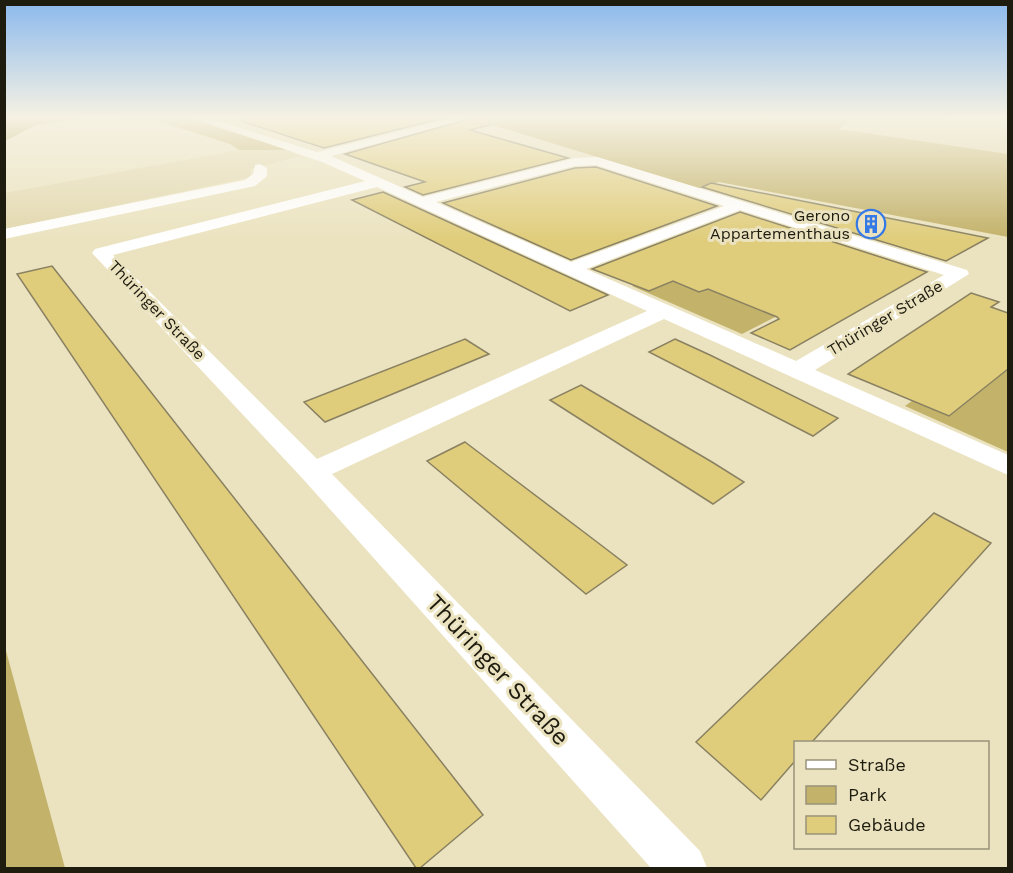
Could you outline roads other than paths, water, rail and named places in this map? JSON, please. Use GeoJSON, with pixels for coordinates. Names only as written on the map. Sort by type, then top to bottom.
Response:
{"type":"FeatureCollection","features":[{"type":"Feature","properties":{"kind":"street","name":"Thüringer Straße"},"geometry":{"type":"LineString","coordinates":[[325,158],[1008,466]]}},
{"type":"Feature","properties":{"kind":"street","name":"Thüringer Straße"},"geometry":{"type":"LineString","coordinates":[[423,201],[586,160],[597,161],[960,274],[798,370]]}},
{"type":"Feature","properties":{"kind":"street"},"geometry":{"type":"LineString","coordinates":[[4,234],[250,183],[260,176],[260,168]]}},
{"type":"Feature","properties":{"kind":"street","name":"Thüringer Straße"},"geometry":{"type":"LineString","coordinates":[[380,182],[101,253],[313,472],[683,868]]}},
{"type":"Feature","properties":{"kind":"street"},"geometry":{"type":"LineString","coordinates":[[571,268],[740,205]]}},
{"type":"Feature","properties":{"kind":"street"},"geometry":{"type":"LineString","coordinates":[[313,472],[666,310]]}},
{"type":"Feature","properties":{"kind":"place","name":"Gerono Appartementhaus"},"geometry":{"type":"Point","coordinates":[871,224]}}]}
